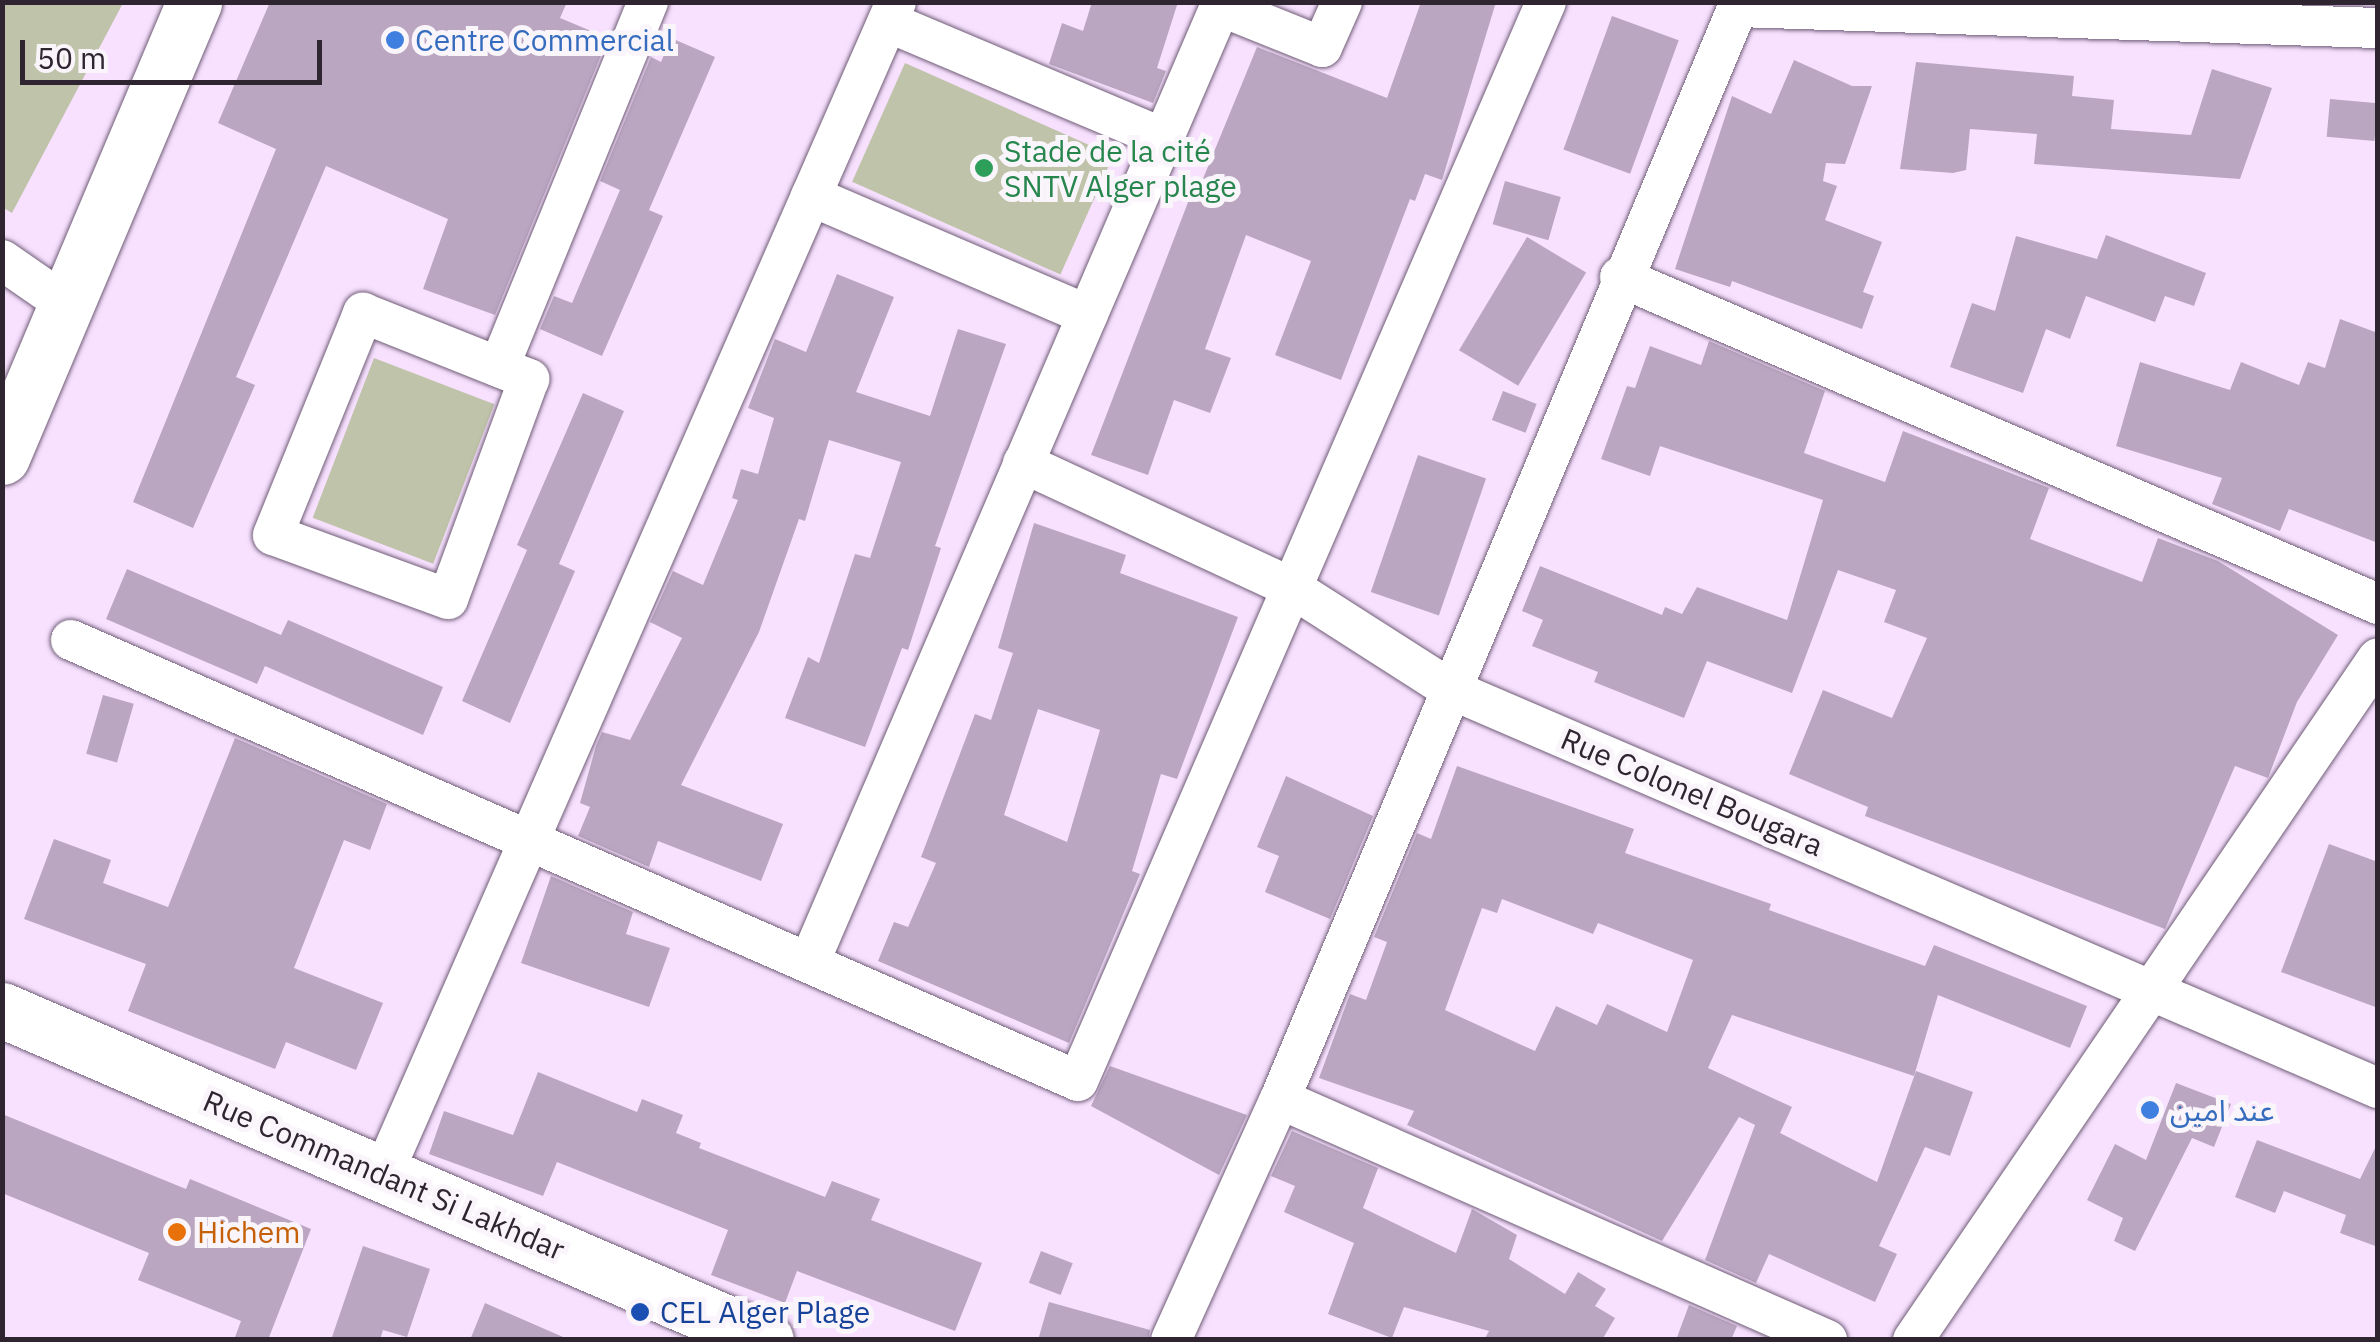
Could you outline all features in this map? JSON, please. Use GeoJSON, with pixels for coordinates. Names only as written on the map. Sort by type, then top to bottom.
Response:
{"type":"FeatureCollection","features":[{"type":"Feature","properties":{"kind":"main road"},"geometry":{"type":"LineString","coordinates":[[2,457],[194,2]]}},
{"type":"Feature","properties":{"kind":"main road","name":"Rue Commandant Si Lakhdar"},"geometry":{"type":"LineString","coordinates":[[2,1010],[747,1336]]}},
{"type":"Feature","properties":{"kind":"street"},"geometry":{"type":"LineString","coordinates":[[499,367],[648,2]]}},
{"type":"Feature","properties":{"kind":"street"},"geometry":{"type":"LineString","coordinates":[[808,963],[1221,4],[1322,47],[1342,2]]}},
{"type":"Feature","properties":{"kind":"street"},"geometry":{"type":"LineString","coordinates":[[71,640],[1078,1080],[1546,2]]}},
{"type":"Feature","properties":{"kind":"street"},"geometry":{"type":"LineString","coordinates":[[1171,1340],[1280,1098],[1620,277],[1739,5],[2378,28]]}},
{"type":"Feature","properties":{"kind":"street"},"geometry":{"type":"LineString","coordinates":[[383,1174],[892,12],[1163,138]]}},
{"type":"Feature","properties":{"kind":"street"},"geometry":{"type":"LineString","coordinates":[[811,196],[1088,315]]}},
{"type":"Feature","properties":{"kind":"street"},"geometry":{"type":"LineString","coordinates":[[2,260],[68,304]]}},
{"type":"Feature","properties":{"kind":"street"},"geometry":{"type":"LineString","coordinates":[[1620,277],[2378,604]]}},
{"type":"Feature","properties":{"kind":"street"},"geometry":{"type":"LineString","coordinates":[[363,313],[499,367],[529,379],[448,599],[273,534],[363,313]]}},
{"type":"Feature","properties":{"kind":"street","name":"Rue Colonel Bougara"},"geometry":{"type":"LineString","coordinates":[[1023,463],[1292,588],[1450,689],[2378,1088]]}},
{"type":"Feature","properties":{"kind":"street"},"geometry":{"type":"LineString","coordinates":[[1913,1340],[2378,658]]}},
{"type":"Feature","properties":{"kind":"street"},"geometry":{"type":"LineString","coordinates":[[1280,1098],[1827,1340]]}},
{"type":"Feature","properties":{"kind":"green space"},"geometry":{"type":"Polygon","coordinates":[[[2,3],[123,3],[12,213],[2,207],[2,3]]]}},
{"type":"Feature","properties":{"kind":"green space","name":"Stade de la cité SNTV Alger plage"},"geometry":{"type":"Polygon","coordinates":[[[905,63],[1113,156],[1060,274],[852,182],[905,63]]]}},
{"type":"Feature","properties":{"kind":"green space"},"geometry":{"type":"Polygon","coordinates":[[[374,358],[494,404],[433,564],[313,518],[374,358]]]}},
{"type":"Feature","properties":{"kind":"building"},"geometry":{"type":"Polygon","coordinates":[[[270,2],[567,2],[560,18],[608,38],[495,315],[423,289],[448,219],[326,166],[236,377],[255,385],[193,528],[133,502],[276,149],[218,123],[270,2]]]}},
{"type":"Feature","properties":{"kind":"building"},"geometry":{"type":"Polygon","coordinates":[[[1092,2],[1178,2],[1157,68],[1166,71],[1153,103],[1049,64],[1062,23],[1083,31],[1092,2]]]}},
{"type":"Feature","properties":{"kind":"building"},"geometry":{"type":"Polygon","coordinates":[[[1421,2],[1496,2],[1442,180],[1425,174],[1415,201],[1410,199],[1341,380],[1275,355],[1311,261],[1246,235],[1205,349],[1231,358],[1210,413],[1174,400],[1148,475],[1091,455],[1195,184],[1200,186],[1257,47],[1387,98],[1421,2]]]}},
{"type":"Feature","properties":{"kind":"building"},"geometry":{"type":"Polygon","coordinates":[[[1612,16],[1679,40],[1630,174],[1563,149],[1612,16]]]}},
{"type":"Feature","properties":{"kind":"building"},"geometry":{"type":"Polygon","coordinates":[[[671,38],[715,57],[649,210],[663,216],[602,356],[540,329],[554,296],[572,303],[620,190],[600,181],[651,57],[661,62],[671,38]]]}},
{"type":"Feature","properties":{"kind":"building"},"geometry":{"type":"Polygon","coordinates":[[[1794,60],[1852,86],[1872,86],[1845,164],[1826,163],[1823,181],[1837,186],[1825,220],[1882,242],[1863,292],[1874,296],[1862,329],[1732,281],[1730,287],[1675,269],[1732,96],[1771,114],[1794,60]]]}},
{"type":"Feature","properties":{"kind":"building"},"geometry":{"type":"Polygon","coordinates":[[[1916,62],[2074,76],[2072,96],[2114,100],[2111,129],[2191,135],[2212,69],[2272,88],[2240,179],[2034,164],[2037,134],[1970,129],[1966,170],[1953,173],[1900,169],[1916,62]]]}},
{"type":"Feature","properties":{"kind":"building"},"geometry":{"type":"Polygon","coordinates":[[[2330,99],[2378,103],[2375,141],[2327,137],[2330,99]]]}},
{"type":"Feature","properties":{"kind":"building"},"geometry":{"type":"Polygon","coordinates":[[[1505,181],[1561,197],[1548,240],[1493,224],[1505,181]]]}},
{"type":"Feature","properties":{"kind":"building"},"geometry":{"type":"Polygon","coordinates":[[[2106,235],[2206,273],[2194,306],[2165,296],[2155,322],[2086,296],[2070,339],[2046,329],[2023,393],[1950,367],[1972,303],[1995,311],[2016,236],[2097,259],[2106,235]]]}},
{"type":"Feature","properties":{"kind":"building"},"geometry":{"type":"Polygon","coordinates":[[[1527,237],[1586,273],[1518,386],[1459,350],[1527,237]]]}},
{"type":"Feature","properties":{"kind":"building"},"geometry":{"type":"Polygon","coordinates":[[[837,274],[894,297],[856,392],[930,416],[958,329],[1006,344],[935,546],[941,548],[908,650],[902,648],[865,747],[785,718],[808,657],[819,663],[855,554],[870,558],[901,462],[829,440],[805,521],[799,519],[759,632],[681,785],[783,824],[761,881],[658,841],[649,867],[578,836],[590,807],[580,803],[596,746],[602,732],[630,740],[682,638],[650,622],[673,571],[703,585],[738,500],[732,498],[741,469],[758,474],[774,418],[748,408],[775,339],[806,352],[837,274]]]}},
{"type":"Feature","properties":{"kind":"building"},"geometry":{"type":"Polygon","coordinates":[[[2340,319],[2378,333],[2378,543],[2289,509],[2280,531],[2212,504],[2222,478],[2116,446],[2140,362],[2230,390],[2241,362],[2299,385],[2308,362],[2325,368],[2340,319]]]}},
{"type":"Feature","properties":{"kind":"building"},"geometry":{"type":"Polygon","coordinates":[[[1709,341],[1825,391],[1804,453],[1885,482],[1903,431],[2049,488],[2030,539],[2142,582],[2158,538],[2218,561],[2338,635],[2297,702],[2268,778],[2235,766],[2165,929],[1865,816],[1868,807],[1789,774],[1823,690],[1892,718],[1927,638],[1884,622],[1896,590],[1838,570],[1792,693],[1707,661],[1684,718],[1594,682],[1598,672],[1532,646],[1543,620],[1522,611],[1540,566],[1662,615],[1665,607],[1682,614],[1697,587],[1787,620],[1823,500],[1660,446],[1650,476],[1601,459],[1627,386],[1635,388],[1650,346],[1701,365],[1709,341]]]}},
{"type":"Feature","properties":{"kind":"building"},"geometry":{"type":"Polygon","coordinates":[[[1503,391],[1537,404],[1525,433],[1492,420],[1503,391]]]}},
{"type":"Feature","properties":{"kind":"building"},"geometry":{"type":"Polygon","coordinates":[[[583,393],[624,411],[559,564],[575,571],[510,723],[462,701],[527,550],[517,545],[583,393]]]}},
{"type":"Feature","properties":{"kind":"building"},"geometry":{"type":"Polygon","coordinates":[[[1418,455],[1486,478],[1439,616],[1371,592],[1418,455]]]}},
{"type":"Feature","properties":{"kind":"building"},"geometry":{"type":"Polygon","coordinates":[[[1034,523],[1126,555],[1120,573],[1238,617],[1177,779],[1161,774],[1132,871],[1140,874],[1069,1043],[878,961],[894,922],[908,927],[936,863],[921,857],[975,714],[991,720],[1013,653],[998,648],[1034,523]],[[1038,709],[1004,815],[1067,842],[1100,730],[1038,709]]]}},
{"type":"Feature","properties":{"kind":"building"},"geometry":{"type":"Polygon","coordinates":[[[127,569],[281,635],[288,620],[443,687],[423,735],[265,666],[257,684],[106,619],[127,569]]]}},
{"type":"Feature","properties":{"kind":"building"},"geometry":{"type":"Polygon","coordinates":[[[103,695],[134,704],[117,762],[86,754],[103,695]]]}},
{"type":"Feature","properties":{"kind":"building"},"geometry":{"type":"Polygon","coordinates":[[[235,738],[387,804],[370,850],[344,840],[294,968],[383,1003],[356,1070],[286,1042],[275,1069],[128,1011],[146,964],[24,919],[54,839],[111,860],[103,883],[168,907],[235,738]]]}},
{"type":"Feature","properties":{"kind":"building"},"geometry":{"type":"Polygon","coordinates":[[[1457,766],[1634,829],[1625,853],[1771,904],[1769,910],[1925,966],[1934,945],[2087,1006],[2070,1048],[1938,995],[1914,1076],[1732,1015],[1708,1068],[1792,1107],[1780,1133],[1877,1182],[1916,1071],[1973,1092],[1950,1156],[1925,1147],[1879,1246],[1897,1254],[1875,1302],[1769,1254],[1756,1283],[1705,1260],[1755,1125],[1739,1117],[1662,1241],[1407,1125],[1414,1111],[1319,1078],[1350,994],[1366,1000],[1387,942],[1374,937],[1417,833],[1431,839],[1457,766]],[[1502,899],[1497,913],[1482,908],[1445,1010],[1535,1051],[1556,1006],[1597,1025],[1607,1004],[1667,1032],[1693,960],[1598,923],[1593,934],[1502,899]]]}},
{"type":"Feature","properties":{"kind":"building"},"geometry":{"type":"Polygon","coordinates":[[[1286,776],[1373,816],[1330,919],[1265,892],[1279,856],[1257,847],[1286,776]]]}},
{"type":"Feature","properties":{"kind":"building"},"geometry":{"type":"Polygon","coordinates":[[[2329,844],[2378,862],[2378,1008],[2281,972],[2329,844]]]}},
{"type":"Feature","properties":{"kind":"building"},"geometry":{"type":"Polygon","coordinates":[[[551,876],[633,912],[626,934],[670,948],[649,1007],[521,963],[551,876]]]}},
{"type":"Feature","properties":{"kind":"building"},"geometry":{"type":"Polygon","coordinates":[[[1110,1066],[1247,1115],[1219,1175],[1091,1106],[1110,1066]]]}},
{"type":"Feature","properties":{"kind":"building"},"geometry":{"type":"Polygon","coordinates":[[[538,1072],[637,1112],[642,1099],[683,1115],[676,1133],[701,1143],[699,1148],[825,1197],[832,1181],[880,1199],[871,1220],[982,1263],[955,1331],[797,1271],[785,1303],[711,1275],[728,1230],[557,1162],[543,1196],[429,1154],[444,1111],[513,1135],[538,1072]]]}},
{"type":"Feature","properties":{"kind":"building"},"geometry":{"type":"Polygon","coordinates":[[[2176,1083],[2231,1104],[2214,1147],[2192,1138],[2135,1251],[2114,1241],[2123,1218],[2087,1200],[2115,1144],[2146,1160],[2176,1083]]]}},
{"type":"Feature","properties":{"kind":"building","name":"Hichem"},"geometry":{"type":"Polygon","coordinates":[[[2,1114],[186,1189],[190,1179],[311,1229],[268,1340],[234,1340],[241,1321],[138,1280],[149,1253],[2,1193],[2,1114]]]}},
{"type":"Feature","properties":{"kind":"building"},"geometry":{"type":"Polygon","coordinates":[[[1292,1131],[1378,1168],[1363,1208],[1456,1253],[1472,1209],[1517,1235],[1509,1259],[1565,1294],[1578,1272],[1606,1289],[1595,1306],[1615,1318],[1602,1340],[1484,1340],[1489,1331],[1404,1307],[1392,1338],[1328,1314],[1354,1243],[1284,1212],[1295,1186],[1271,1176],[1292,1131]]]}},
{"type":"Feature","properties":{"kind":"building"},"geometry":{"type":"Polygon","coordinates":[[[2257,1140],[2360,1179],[2378,1142],[2378,1247],[2340,1233],[2346,1215],[2284,1191],[2275,1213],[2235,1197],[2257,1140]]]}},
{"type":"Feature","properties":{"kind":"building"},"geometry":{"type":"Polygon","coordinates":[[[363,1246],[430,1269],[407,1337],[383,1330],[380,1340],[331,1340],[363,1246]]]}},
{"type":"Feature","properties":{"kind":"building"},"geometry":{"type":"Polygon","coordinates":[[[1041,1251],[1073,1263],[1061,1295],[1029,1283],[1041,1251]]]}},
{"type":"Feature","properties":{"kind":"building"},"geometry":{"type":"Polygon","coordinates":[[[1049,1302],[1150,1330],[1148,1340],[1038,1340],[1049,1302]]]}},
{"type":"Feature","properties":{"kind":"building"},"geometry":{"type":"Polygon","coordinates":[[[485,1303],[570,1340],[470,1340],[485,1303]]]}},
{"type":"Feature","properties":{"kind":"building"},"geometry":{"type":"Polygon","coordinates":[[[1689,1305],[1737,1326],[1731,1340],[1676,1340],[1689,1305]]]}},
{"type":"Feature","properties":{"kind":"place","name":"Centre Commercial"},"geometry":{"type":"Point","coordinates":[395,40]}},
{"type":"Feature","properties":{"kind":"place","name":"Stade de la cité SNTV Alger plage"},"geometry":{"type":"Point","coordinates":[984,168]}},
{"type":"Feature","properties":{"kind":"place","name":"عند امين"},"geometry":{"type":"Point","coordinates":[2150,1110]}},
{"type":"Feature","properties":{"kind":"place","name":"Hichem"},"geometry":{"type":"Point","coordinates":[177,1232]}},
{"type":"Feature","properties":{"kind":"place","name":"CEL Alger Plage"},"geometry":{"type":"Point","coordinates":[640,1312]}}]}
